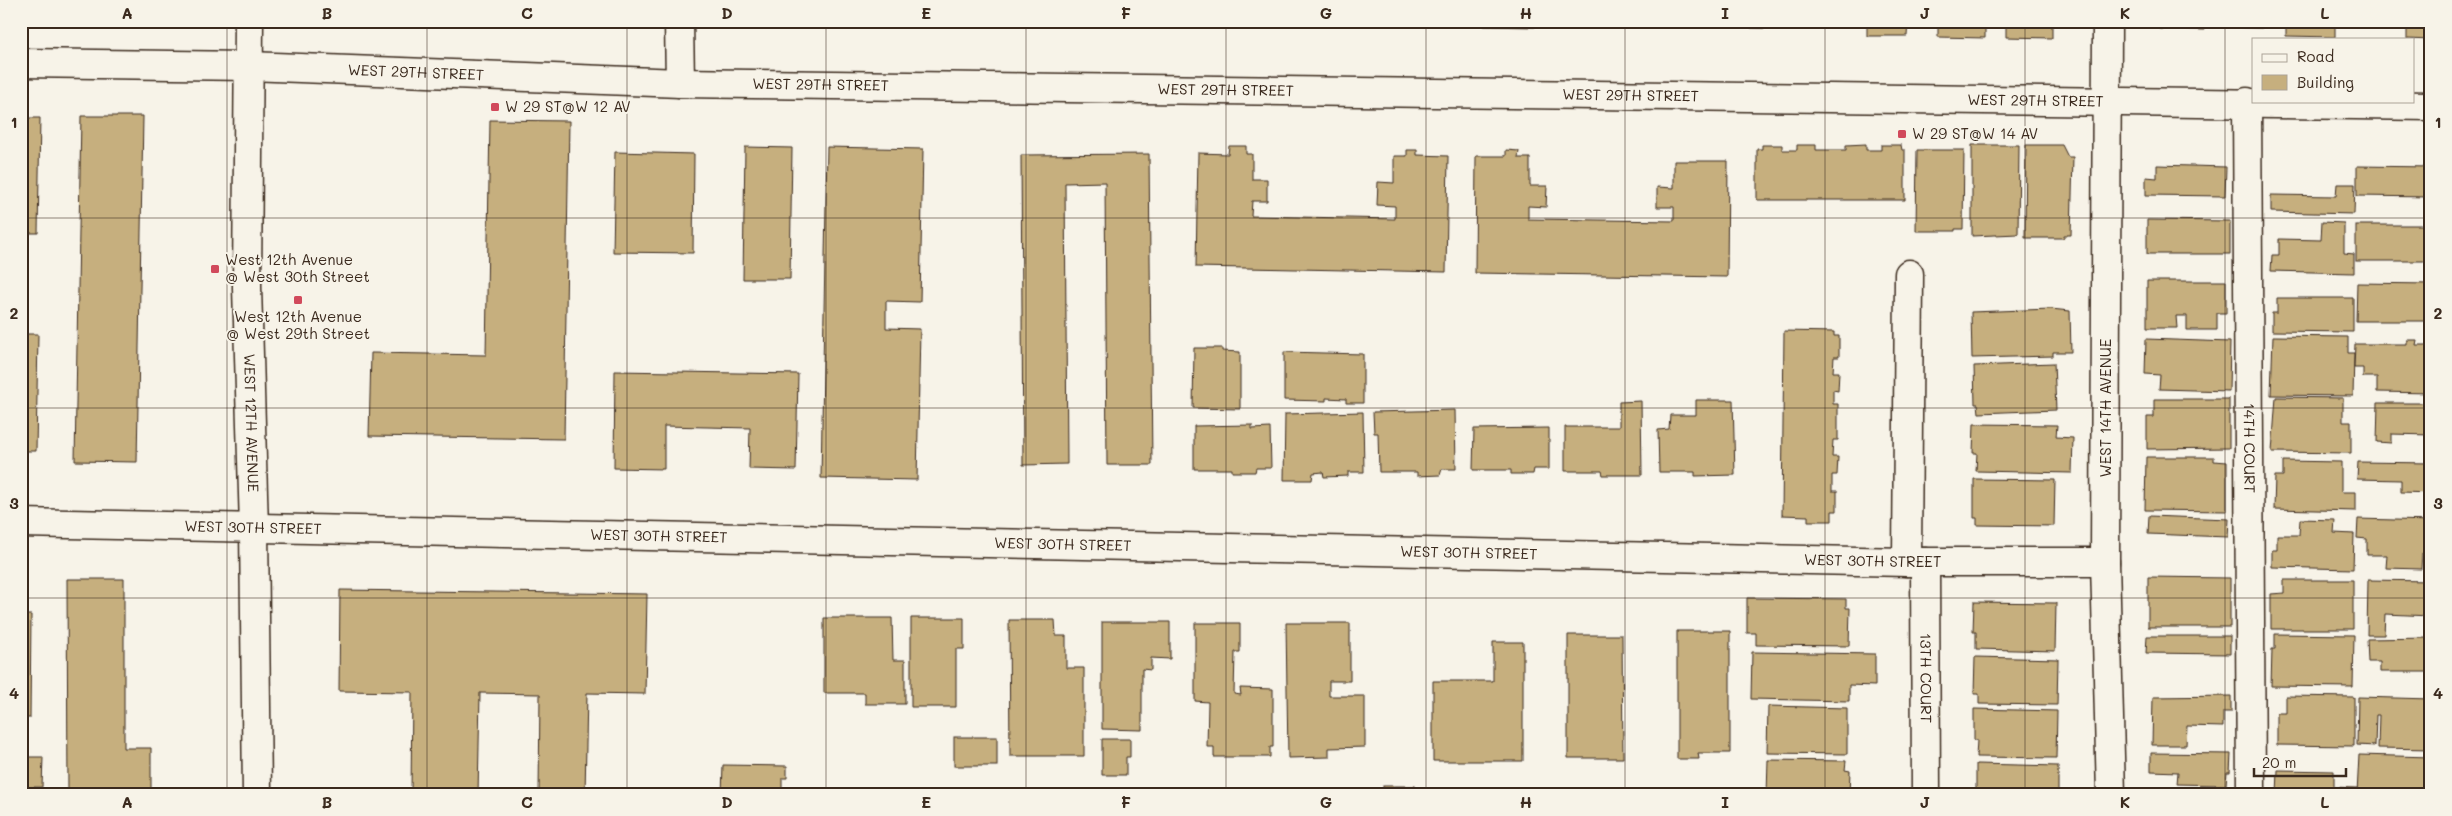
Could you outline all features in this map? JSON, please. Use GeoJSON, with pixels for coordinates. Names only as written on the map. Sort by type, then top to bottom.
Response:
{"type":"FeatureCollection","features":[{"type":"Feature","properties":{"kind":"street","name":"WEST 12TH AVENUE"},"geometry":{"type":"LineString","coordinates":[[248,21],[247,287],[254,528],[257,795]]}},
{"type":"Feature","properties":{"kind":"street"},"geometry":{"type":"LineString","coordinates":[[679,21],[680,83]]}},
{"type":"Feature","properties":{"kind":"street","name":"WEST 14TH AVENUE"},"geometry":{"type":"LineString","coordinates":[[2107,21],[2105,562],[2111,795]]}},
{"type":"Feature","properties":{"kind":"street","name":"WEST 29TH STREET"},"geometry":{"type":"LineString","coordinates":[[21,63],[249,66],[680,83],[2248,102],[2431,106]]}},
{"type":"Feature","properties":{"kind":"street","name":"14TH COURT"},"geometry":{"type":"LineString","coordinates":[[2248,102],[2251,795]]}},
{"type":"Feature","properties":{"kind":"street","name":"13TH COURT"},"geometry":{"type":"LineString","coordinates":[[1909,274],[1916,562],[1926,795]]}},
{"type":"Feature","properties":{"kind":"street","name":"WEST 30TH STREET"},"geometry":{"type":"LineString","coordinates":[[21,523],[1916,562],[2105,562]]}},
{"type":"Feature","properties":{"kind":"building"},"geometry":{"type":"Polygon","coordinates":[[[1484,21],[1535,21],[1535,27],[1484,26],[1484,21]]]}},
{"type":"Feature","properties":{"kind":"building"},"geometry":{"type":"Polygon","coordinates":[[[1751,21],[1795,21],[1795,29],[1751,28],[1751,21]]]}},
{"type":"Feature","properties":{"kind":"building"},"geometry":{"type":"Polygon","coordinates":[[[1867,21],[1908,21],[1907,36],[1867,36],[1867,21]]]}},
{"type":"Feature","properties":{"kind":"building"},"geometry":{"type":"Polygon","coordinates":[[[1938,21],[1985,21],[1985,38],[1938,37],[1938,21]]]}},
{"type":"Feature","properties":{"kind":"building"},"geometry":{"type":"Polygon","coordinates":[[[2006,21],[2052,21],[2052,38],[2006,37],[2006,21]]]}},
{"type":"Feature","properties":{"kind":"building"},"geometry":{"type":"Polygon","coordinates":[[[2160,21],[2205,21],[2205,30],[2160,29],[2160,21]]]}},
{"type":"Feature","properties":{"kind":"building"},"geometry":{"type":"Polygon","coordinates":[[[2217,21],[2262,21],[2262,28],[2217,27],[2217,21]]]}},
{"type":"Feature","properties":{"kind":"building"},"geometry":{"type":"Polygon","coordinates":[[[2286,21],[2335,21],[2335,37],[2286,36],[2286,21]]]}},
{"type":"Feature","properties":{"kind":"building"},"geometry":{"type":"Polygon","coordinates":[[[2407,21],[2431,21],[2431,40],[2407,38],[2407,21]]]}},
{"type":"Feature","properties":{"kind":"building"},"geometry":{"type":"Polygon","coordinates":[[[81,116],[143,116],[137,462],[75,461],[81,116]]]}},
{"type":"Feature","properties":{"kind":"building"},"geometry":{"type":"Polygon","coordinates":[[[21,118],[40,118],[38,233],[21,233],[21,118]]]}},
{"type":"Feature","properties":{"kind":"building"},"geometry":{"type":"Polygon","coordinates":[[[490,120],[569,121],[564,439],[369,436],[371,353],[486,355],[490,120]]]}},
{"type":"Feature","properties":{"kind":"building"},"geometry":{"type":"Polygon","coordinates":[[[1866,144],[1866,150],[1881,150],[1881,145],[1901,145],[1902,150],[1905,150],[1905,200],[1757,200],[1757,149],[1762,149],[1762,145],[1782,145],[1782,150],[1797,150],[1797,145],[1816,145],[1816,150],[1846,150],[1846,145],[1866,144]]]}},
{"type":"Feature","properties":{"kind":"building"},"geometry":{"type":"Polygon","coordinates":[[[1972,145],[2019,145],[2018,234],[1972,236],[1972,145]]]}},
{"type":"Feature","properties":{"kind":"building"},"geometry":{"type":"Polygon","coordinates":[[[2026,145],[2062,145],[2068,157],[2073,157],[2071,235],[2064,235],[2064,238],[2025,238],[2026,145]]]}},
{"type":"Feature","properties":{"kind":"building"},"geometry":{"type":"Polygon","coordinates":[[[1229,146],[1246,146],[1246,154],[1252,154],[1252,179],[1267,179],[1267,201],[1252,201],[1251,216],[1395,219],[1395,206],[1377,205],[1378,182],[1394,183],[1394,156],[1407,156],[1407,150],[1417,150],[1417,155],[1448,156],[1446,272],[1196,267],[1198,153],[1228,154],[1229,146]]]}},
{"type":"Feature","properties":{"kind":"building"},"geometry":{"type":"Polygon","coordinates":[[[745,147],[792,148],[790,279],[743,279],[745,147]]]}},
{"type":"Feature","properties":{"kind":"building"},"geometry":{"type":"Polygon","coordinates":[[[827,147],[923,149],[920,302],[886,301],[886,328],[920,329],[917,480],[821,478],[827,147]]]}},
{"type":"Feature","properties":{"kind":"building"},"geometry":{"type":"Polygon","coordinates":[[[1506,150],[1519,151],[1518,158],[1530,158],[1530,186],[1547,186],[1546,207],[1528,206],[1528,219],[1674,221],[1674,207],[1657,207],[1657,187],[1674,188],[1674,161],[1728,161],[1727,277],[1475,273],[1476,156],[1506,156],[1506,150]]]}},
{"type":"Feature","properties":{"kind":"building"},"geometry":{"type":"Polygon","coordinates":[[[1917,150],[1964,150],[1963,229],[1955,229],[1955,231],[1916,231],[1917,150]]]}},
{"type":"Feature","properties":{"kind":"building"},"geometry":{"type":"Polygon","coordinates":[[[615,152],[694,154],[693,253],[613,252],[615,152]]]}},
{"type":"Feature","properties":{"kind":"building"},"geometry":{"type":"Polygon","coordinates":[[[1149,154],[1152,465],[1107,465],[1105,182],[1065,183],[1067,464],[1023,465],[1021,155],[1149,154]]]}},
{"type":"Feature","properties":{"kind":"building"},"geometry":{"type":"Polygon","coordinates":[[[2157,165],[2226,167],[2225,196],[2146,195],[2146,177],[2157,178],[2157,165]]]}},
{"type":"Feature","properties":{"kind":"building"},"geometry":{"type":"Polygon","coordinates":[[[2357,166],[2431,167],[2431,197],[2357,196],[2357,166]]]}},
{"type":"Feature","properties":{"kind":"building"},"geometry":{"type":"Polygon","coordinates":[[[2337,184],[2355,184],[2354,214],[2271,212],[2271,195],[2336,196],[2337,184]]]}},
{"type":"Feature","properties":{"kind":"building"},"geometry":{"type":"Polygon","coordinates":[[[2147,220],[2230,221],[2230,254],[2147,254],[2147,220]]]}},
{"type":"Feature","properties":{"kind":"building"},"geometry":{"type":"Polygon","coordinates":[[[2322,222],[2344,223],[2344,253],[2354,254],[2354,273],[2271,271],[2272,255],[2279,255],[2279,239],[2321,240],[2322,222]]]}},
{"type":"Feature","properties":{"kind":"building"},"geometry":{"type":"Polygon","coordinates":[[[2356,225],[2431,225],[2431,261],[2356,261],[2356,225]]]}},
{"type":"Feature","properties":{"kind":"building"},"geometry":{"type":"Polygon","coordinates":[[[2147,281],[2226,281],[2226,313],[2217,313],[2217,330],[2187,330],[2187,316],[2176,316],[2177,328],[2147,328],[2147,281]]]}},
{"type":"Feature","properties":{"kind":"building"},"geometry":{"type":"Polygon","coordinates":[[[2357,283],[2431,284],[2431,321],[2356,321],[2357,283]]]}},
{"type":"Feature","properties":{"kind":"building"},"geometry":{"type":"Polygon","coordinates":[[[2277,298],[2353,298],[2353,332],[2272,331],[2272,313],[2277,313],[2277,298]]]}},
{"type":"Feature","properties":{"kind":"building"},"geometry":{"type":"Polygon","coordinates":[[[2051,309],[2070,311],[2071,352],[2053,352],[2053,356],[1972,358],[1971,312],[2051,309]]]}},
{"type":"Feature","properties":{"kind":"building"},"geometry":{"type":"Polygon","coordinates":[[[1784,331],[1834,332],[1834,336],[1839,336],[1839,357],[1834,357],[1833,372],[1839,372],[1838,391],[1833,390],[1833,404],[1838,404],[1838,440],[1833,440],[1832,457],[1838,457],[1837,475],[1832,475],[1832,491],[1837,491],[1837,511],[1832,511],[1832,521],[1808,521],[1808,516],[1782,515],[1784,331]]]}},
{"type":"Feature","properties":{"kind":"building"},"geometry":{"type":"Polygon","coordinates":[[[21,334],[38,334],[36,451],[21,451],[21,334]]]}},
{"type":"Feature","properties":{"kind":"building"},"geometry":{"type":"Polygon","coordinates":[[[2273,336],[2348,337],[2348,353],[2354,353],[2353,396],[2271,395],[2273,336]]]}},
{"type":"Feature","properties":{"kind":"building"},"geometry":{"type":"Polygon","coordinates":[[[2146,339],[2230,342],[2229,391],[2159,389],[2160,375],[2145,374],[2146,339]]]}},
{"type":"Feature","properties":{"kind":"building"},"geometry":{"type":"Polygon","coordinates":[[[2407,340],[2417,340],[2416,345],[2431,345],[2431,393],[2377,392],[2377,377],[2363,377],[2363,368],[2354,368],[2355,344],[2407,344],[2407,340]]]}},
{"type":"Feature","properties":{"kind":"building"},"geometry":{"type":"Polygon","coordinates":[[[1194,348],[1222,348],[1222,351],[1240,352],[1240,409],[1193,408],[1194,348]]]}},
{"type":"Feature","properties":{"kind":"building"},"geometry":{"type":"Polygon","coordinates":[[[1284,352],[1363,354],[1363,403],[1346,403],[1346,399],[1326,398],[1326,401],[1284,400],[1284,352]]]}},
{"type":"Feature","properties":{"kind":"building"},"geometry":{"type":"Polygon","coordinates":[[[2054,363],[2056,410],[1979,413],[1978,404],[1975,404],[1974,366],[2054,363]]]}},
{"type":"Feature","properties":{"kind":"building"},"geometry":{"type":"Polygon","coordinates":[[[615,371],[798,374],[796,470],[749,469],[750,428],[664,426],[664,469],[614,468],[615,371]]]}},
{"type":"Feature","properties":{"kind":"building"},"geometry":{"type":"Polygon","coordinates":[[[2276,397],[2343,398],[2343,422],[2351,422],[2351,453],[2272,452],[2276,397]]]}},
{"type":"Feature","properties":{"kind":"building"},"geometry":{"type":"Polygon","coordinates":[[[2154,399],[2229,399],[2229,448],[2147,449],[2147,417],[2154,417],[2154,399]]]}},
{"type":"Feature","properties":{"kind":"building"},"geometry":{"type":"Polygon","coordinates":[[[1696,400],[1733,400],[1735,475],[1695,476],[1695,472],[1659,472],[1658,430],[1669,429],[1670,415],[1696,415],[1696,400]]]}},
{"type":"Feature","properties":{"kind":"building"},"geometry":{"type":"Polygon","coordinates":[[[1641,401],[1642,475],[1603,475],[1602,471],[1565,471],[1565,427],[1619,427],[1619,402],[1641,401]]]}},
{"type":"Feature","properties":{"kind":"building"},"geometry":{"type":"Polygon","coordinates":[[[2378,403],[2431,403],[2431,435],[2391,434],[2391,443],[2377,442],[2378,403]]]}},
{"type":"Feature","properties":{"kind":"building"},"geometry":{"type":"Polygon","coordinates":[[[1455,410],[1456,469],[1442,469],[1440,475],[1417,476],[1417,472],[1379,472],[1378,433],[1374,433],[1373,412],[1455,410]]]}},
{"type":"Feature","properties":{"kind":"building"},"geometry":{"type":"Polygon","coordinates":[[[1363,412],[1364,472],[1348,472],[1348,476],[1324,477],[1323,472],[1313,473],[1312,480],[1284,480],[1285,414],[1363,412]]]}},
{"type":"Feature","properties":{"kind":"building"},"geometry":{"type":"Polygon","coordinates":[[[1974,424],[2057,425],[2056,437],[2073,438],[2072,473],[1976,471],[1977,453],[1973,453],[1974,424]]]}},
{"type":"Feature","properties":{"kind":"building"},"geometry":{"type":"Polygon","coordinates":[[[1252,425],[1252,429],[1270,428],[1271,468],[1256,468],[1255,472],[1232,472],[1232,469],[1194,469],[1194,426],[1252,425]]]}},
{"type":"Feature","properties":{"kind":"building"},"geometry":{"type":"Polygon","coordinates":[[[1549,428],[1549,469],[1534,469],[1533,474],[1511,474],[1511,470],[1473,470],[1474,429],[1549,428]]]}},
{"type":"Feature","properties":{"kind":"building"},"geometry":{"type":"Polygon","coordinates":[[[2146,457],[2214,457],[2214,461],[2227,462],[2227,511],[2145,510],[2146,457]]]}},
{"type":"Feature","properties":{"kind":"building"},"geometry":{"type":"Polygon","coordinates":[[[2283,461],[2341,462],[2341,492],[2356,492],[2356,511],[2274,509],[2275,476],[2283,476],[2283,461]]]}},
{"type":"Feature","properties":{"kind":"building"},"geometry":{"type":"Polygon","coordinates":[[[2358,462],[2431,463],[2431,493],[2401,492],[2401,480],[2357,479],[2358,462]]]}},
{"type":"Feature","properties":{"kind":"building"},"geometry":{"type":"Polygon","coordinates":[[[1974,479],[2055,480],[2054,526],[1977,525],[1977,518],[1974,518],[1974,479]]]}},
{"type":"Feature","properties":{"kind":"building"},"geometry":{"type":"Polygon","coordinates":[[[2149,516],[2229,519],[2228,537],[2148,534],[2149,516]]]}},
{"type":"Feature","properties":{"kind":"building"},"geometry":{"type":"Polygon","coordinates":[[[2300,519],[2335,520],[2334,533],[2354,534],[2353,569],[2272,567],[2272,550],[2277,550],[2277,535],[2299,535],[2300,519]]]}},
{"type":"Feature","properties":{"kind":"building"},"geometry":{"type":"Polygon","coordinates":[[[2358,519],[2431,521],[2431,553],[2422,553],[2421,569],[2386,568],[2387,555],[2367,555],[2367,539],[2357,538],[2358,519]]]}},
{"type":"Feature","properties":{"kind":"building"},"geometry":{"type":"Polygon","coordinates":[[[2148,577],[2230,578],[2230,627],[2148,627],[2148,577]]]}},
{"type":"Feature","properties":{"kind":"building"},"geometry":{"type":"Polygon","coordinates":[[[67,579],[124,579],[124,748],[151,748],[151,792],[68,793],[67,579]]]}},
{"type":"Feature","properties":{"kind":"building"},"geometry":{"type":"Polygon","coordinates":[[[2284,580],[2353,580],[2353,629],[2271,629],[2271,594],[2284,593],[2284,580]]]}},
{"type":"Feature","properties":{"kind":"building"},"geometry":{"type":"Polygon","coordinates":[[[2368,580],[2431,581],[2431,616],[2385,614],[2384,635],[2367,635],[2368,580]]]}},
{"type":"Feature","properties":{"kind":"building"},"geometry":{"type":"Polygon","coordinates":[[[340,590],[647,594],[645,694],[587,693],[585,795],[539,795],[540,694],[480,693],[478,795],[411,795],[412,692],[339,691],[340,590]]]}},
{"type":"Feature","properties":{"kind":"building"},"geometry":{"type":"Polygon","coordinates":[[[1747,598],[1846,599],[1846,608],[1850,608],[1849,646],[1756,645],[1756,633],[1747,633],[1747,598]]]}},
{"type":"Feature","properties":{"kind":"building"},"geometry":{"type":"Polygon","coordinates":[[[1974,602],[2056,603],[2055,651],[1976,649],[1976,632],[1973,632],[1974,602]]]}},
{"type":"Feature","properties":{"kind":"building"},"geometry":{"type":"Polygon","coordinates":[[[21,615],[31,615],[30,718],[21,718],[21,615]]]}},
{"type":"Feature","properties":{"kind":"building"},"geometry":{"type":"Polygon","coordinates":[[[824,618],[892,618],[893,660],[905,660],[905,704],[865,704],[865,693],[824,693],[824,618]]]}},
{"type":"Feature","properties":{"kind":"building"},"geometry":{"type":"Polygon","coordinates":[[[911,618],[964,618],[964,649],[956,649],[956,707],[911,707],[911,618]]]}},
{"type":"Feature","properties":{"kind":"building"},"geometry":{"type":"Polygon","coordinates":[[[1009,620],[1055,620],[1056,636],[1066,636],[1066,668],[1084,668],[1084,756],[1010,756],[1009,620]]]}},
{"type":"Feature","properties":{"kind":"building"},"geometry":{"type":"Polygon","coordinates":[[[1102,622],[1170,622],[1170,659],[1151,658],[1151,670],[1142,669],[1142,730],[1102,729],[1102,622]]]}},
{"type":"Feature","properties":{"kind":"building"},"geometry":{"type":"Polygon","coordinates":[[[1195,623],[1240,623],[1240,652],[1235,652],[1234,694],[1241,695],[1240,688],[1273,689],[1273,747],[1270,747],[1270,757],[1214,757],[1214,747],[1207,747],[1208,702],[1195,701],[1195,623]]]}},
{"type":"Feature","properties":{"kind":"building"},"geometry":{"type":"Polygon","coordinates":[[[1286,623],[1350,623],[1350,681],[1329,681],[1329,696],[1365,696],[1365,747],[1329,748],[1329,757],[1288,758],[1286,623]]]}},
{"type":"Feature","properties":{"kind":"building"},"geometry":{"type":"Polygon","coordinates":[[[1677,631],[1730,631],[1730,753],[1698,753],[1699,759],[1677,759],[1677,631]]]}},
{"type":"Feature","properties":{"kind":"building"},"geometry":{"type":"Polygon","coordinates":[[[2275,634],[2354,635],[2353,687],[2271,686],[2272,649],[2275,649],[2275,634]]]}},
{"type":"Feature","properties":{"kind":"building"},"geometry":{"type":"Polygon","coordinates":[[[1568,635],[1622,635],[1623,758],[1568,758],[1568,635]]]}},
{"type":"Feature","properties":{"kind":"building"},"geometry":{"type":"Polygon","coordinates":[[[2147,636],[2230,636],[2230,654],[2146,653],[2147,636]]]}},
{"type":"Feature","properties":{"kind":"building"},"geometry":{"type":"Polygon","coordinates":[[[2431,638],[2431,672],[2380,672],[2380,662],[2368,662],[2367,639],[2431,638]]]}},
{"type":"Feature","properties":{"kind":"building"},"geometry":{"type":"Polygon","coordinates":[[[1493,642],[1523,642],[1523,761],[1433,761],[1433,681],[1493,681],[1493,642]]]}},
{"type":"Feature","properties":{"kind":"building"},"geometry":{"type":"Polygon","coordinates":[[[1752,652],[1875,654],[1875,686],[1849,685],[1849,701],[1751,699],[1752,652]]]}},
{"type":"Feature","properties":{"kind":"building"},"geometry":{"type":"Polygon","coordinates":[[[1975,657],[2058,659],[2057,705],[1979,704],[1979,694],[1974,694],[1975,657]]]}},
{"type":"Feature","properties":{"kind":"building"},"geometry":{"type":"Polygon","coordinates":[[[2231,696],[2231,712],[2223,712],[2223,727],[2187,726],[2186,745],[2152,745],[2153,697],[2231,696]]]}},
{"type":"Feature","properties":{"kind":"building"},"geometry":{"type":"Polygon","coordinates":[[[2286,696],[2354,697],[2354,746],[2277,745],[2277,713],[2286,713],[2286,696]]]}},
{"type":"Feature","properties":{"kind":"building"},"geometry":{"type":"Polygon","coordinates":[[[2358,697],[2431,699],[2431,749],[2378,748],[2379,715],[2376,715],[2375,746],[2357,745],[2358,697]]]}},
{"type":"Feature","properties":{"kind":"building"},"geometry":{"type":"Polygon","coordinates":[[[1768,706],[1847,708],[1847,754],[1767,753],[1768,706]]]}},
{"type":"Feature","properties":{"kind":"building"},"geometry":{"type":"Polygon","coordinates":[[[1974,709],[2057,711],[2056,758],[1976,757],[1977,740],[1974,740],[1974,709]]]}},
{"type":"Feature","properties":{"kind":"building"},"geometry":{"type":"Polygon","coordinates":[[[954,737],[997,737],[997,766],[954,766],[954,737]]]}},
{"type":"Feature","properties":{"kind":"building"},"geometry":{"type":"Polygon","coordinates":[[[1102,739],[1130,739],[1130,757],[1126,757],[1126,775],[1102,775],[1102,739]]]}},
{"type":"Feature","properties":{"kind":"building"},"geometry":{"type":"Polygon","coordinates":[[[2151,753],[2231,754],[2230,772],[2227,772],[2226,785],[2177,784],[2178,772],[2151,771],[2151,753]]]}},
{"type":"Feature","properties":{"kind":"building"},"geometry":{"type":"Polygon","coordinates":[[[2359,755],[2431,757],[2431,795],[2357,794],[2359,755]]]}},
{"type":"Feature","properties":{"kind":"building"},"geometry":{"type":"Polygon","coordinates":[[[21,757],[43,757],[42,787],[25,787],[25,780],[21,780],[21,757]]]}},
{"type":"Feature","properties":{"kind":"building"},"geometry":{"type":"Polygon","coordinates":[[[1768,760],[1846,761],[1845,770],[1850,771],[1849,795],[1767,795],[1768,760]]]}},
{"type":"Feature","properties":{"kind":"building"},"geometry":{"type":"Polygon","coordinates":[[[1976,764],[2058,766],[2058,795],[1976,795],[1976,764]]]}},
{"type":"Feature","properties":{"kind":"building"},"geometry":{"type":"Polygon","coordinates":[[[723,765],[787,766],[787,778],[782,778],[782,795],[722,795],[723,765]]]}},
{"type":"Feature","properties":{"kind":"building"},"geometry":{"type":"Polygon","coordinates":[[[2278,770],[2334,771],[2334,787],[2357,788],[2357,795],[2277,795],[2278,770]]]}},
{"type":"Feature","properties":{"kind":"building"},"geometry":{"type":"Polygon","coordinates":[[[1383,786],[1415,786],[1415,795],[1383,795],[1383,786]]]}},
{"type":"Feature","properties":{"kind":"place","name":"W 29 ST@W 12 AV"},"geometry":{"type":"Point","coordinates":[495,107]}},
{"type":"Feature","properties":{"kind":"place","name":"W 29 ST@W 14 AV"},"geometry":{"type":"Point","coordinates":[1902,134]}},
{"type":"Feature","properties":{"kind":"place","name":"West 12th Avenue @ West 30th Street"},"geometry":{"type":"Point","coordinates":[215,269]}},
{"type":"Feature","properties":{"kind":"place","name":"West 12th Avenue @ West 29th Street"},"geometry":{"type":"Point","coordinates":[298,300]}}]}
